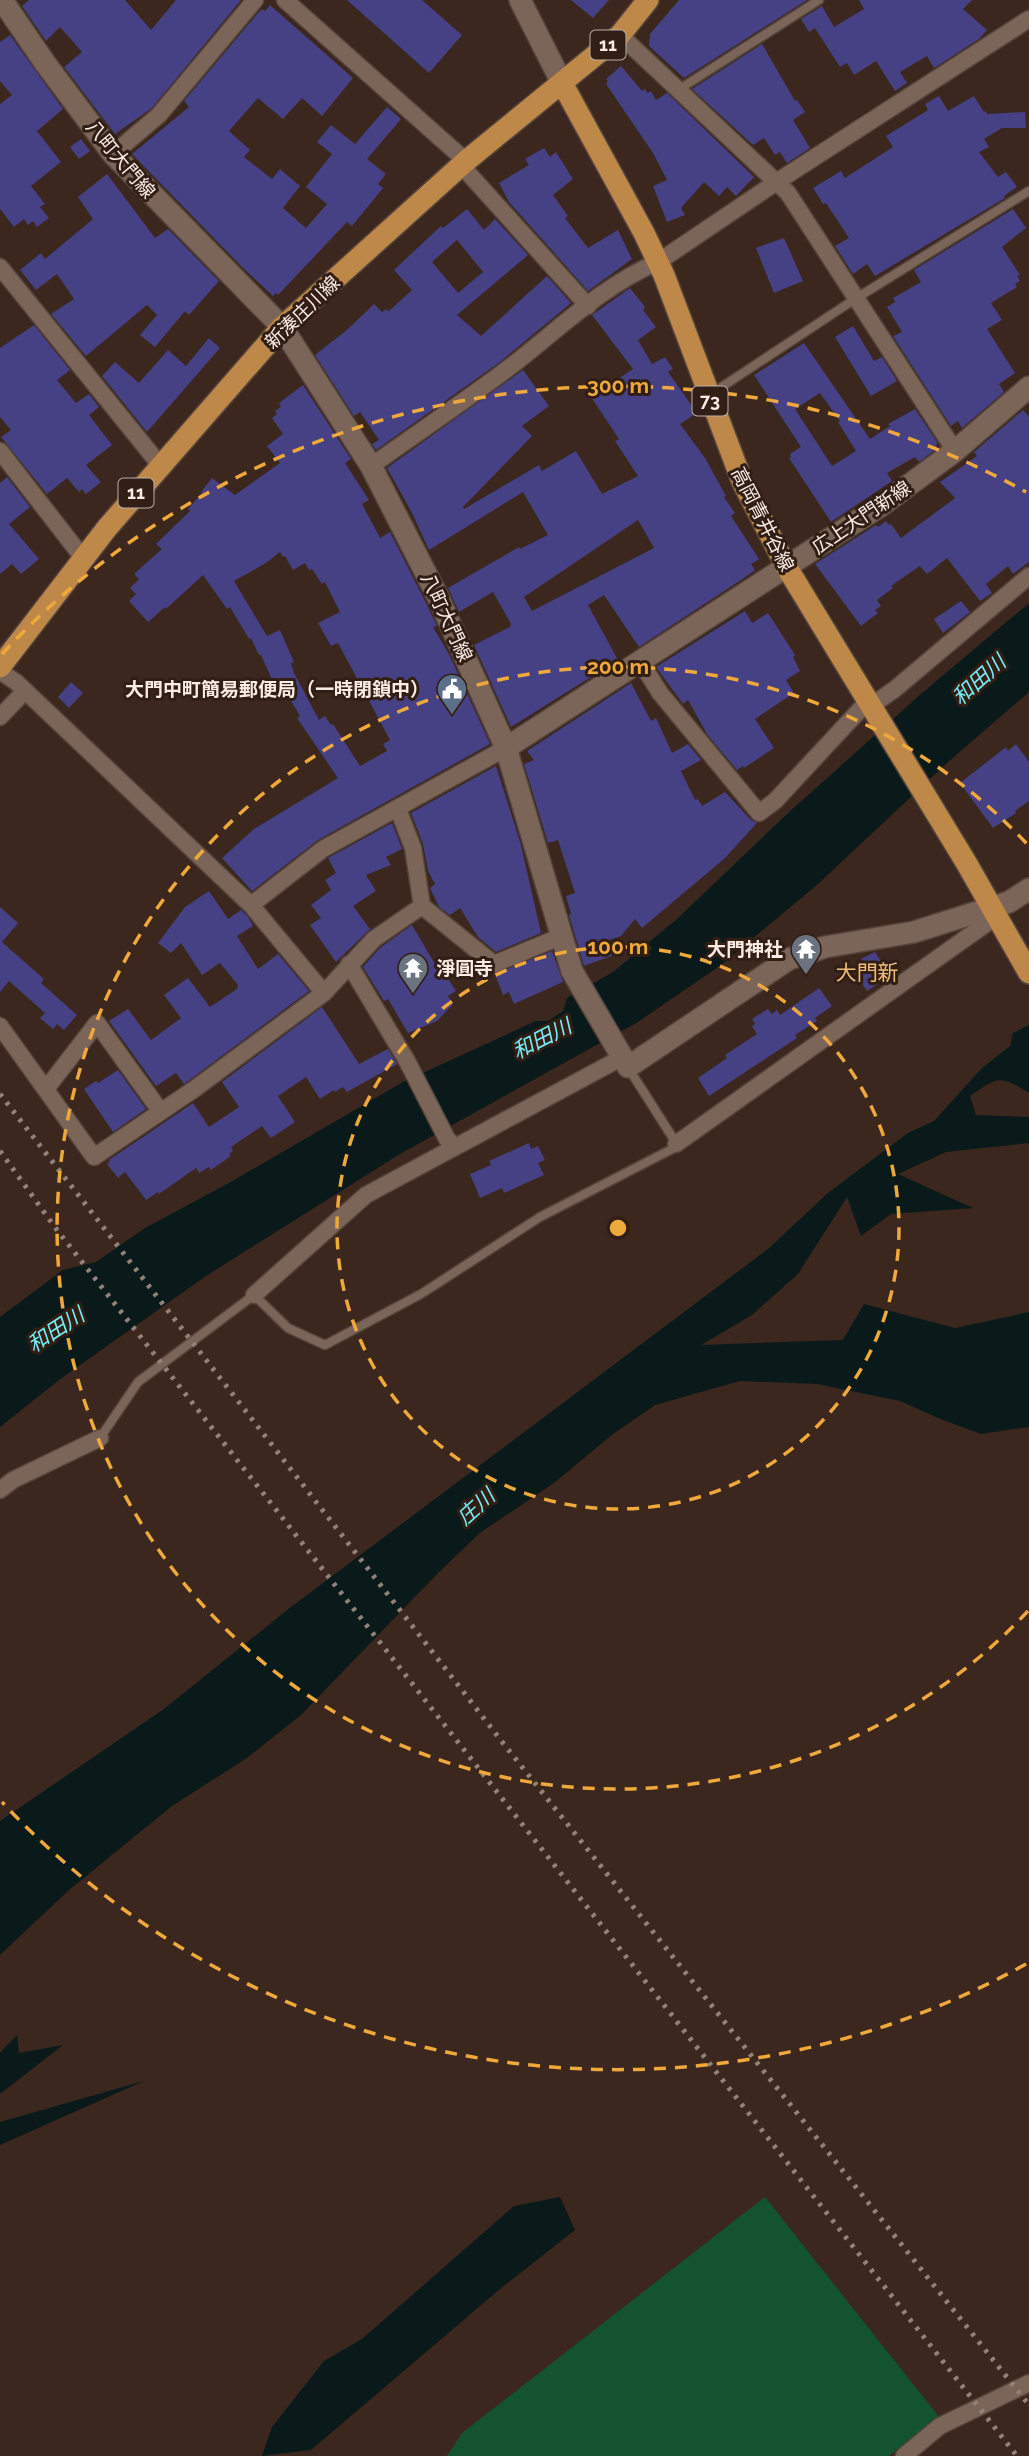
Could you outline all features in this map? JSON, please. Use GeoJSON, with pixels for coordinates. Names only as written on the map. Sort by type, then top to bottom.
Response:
{"type":"FeatureCollection","features":[{"type":"Feature","properties":{"kind":"main road","name":"八町大門線"},"geometry":{"type":"LineString","coordinates":[[2,0],[113,154],[282,327],[371,466],[438,597],[506,748],[572,971],[624,1062]]}},
{"type":"Feature","properties":{"kind":"main road"},"geometry":{"type":"LineString","coordinates":[[520,0],[562,83]]}},
{"type":"Feature","properties":{"kind":"main road","name":"新湊庄川線"},"geometry":{"type":"LineString","coordinates":[[0,669],[83,558],[160,465],[282,327],[464,163],[620,35],[648,0]]}},
{"type":"Feature","properties":{"kind":"main road","name":"高岡青井谷線"},"geometry":{"type":"LineString","coordinates":[[562,83],[658,262],[742,481],[786,566],[999,919]]}},
{"type":"Feature","properties":{"kind":"main road","name":"広上大門新線"},"geometry":{"type":"LineString","coordinates":[[506,748],[882,505],[955,450],[1029,387]]}},
{"type":"Feature","properties":{"kind":"main road"},"geometry":{"type":"LineString","coordinates":[[624,1062],[789,959],[825,947],[999,919],[1009,902],[1029,889]]}},
{"type":"Feature","properties":{"kind":"main road","name":"73"},"geometry":{"type":"LineString","coordinates":[[999,919],[1029,973]]}},
{"type":"Feature","properties":{"kind":"street"},"geometry":{"type":"LineString","coordinates":[[113,154],[159,115],[255,0]]}},
{"type":"Feature","properties":{"kind":"street"},"geometry":{"type":"LineString","coordinates":[[285,0],[464,163],[588,306]]}},
{"type":"Feature","properties":{"kind":"street"},"geometry":{"type":"LineString","coordinates":[[371,466],[639,271],[658,262],[1029,19]]}},
{"type":"Feature","properties":{"kind":"street"},"geometry":{"type":"LineString","coordinates":[[620,35],[788,193],[955,450]]}},
{"type":"Feature","properties":{"kind":"street"},"geometry":{"type":"LineString","coordinates":[[0,267],[160,465]]}},
{"type":"Feature","properties":{"kind":"street"},"geometry":{"type":"LineString","coordinates":[[0,451],[83,558]]}},
{"type":"Feature","properties":{"kind":"street"},"geometry":{"type":"LineString","coordinates":[[640,661],[660,693],[759,813],[775,801],[871,706],[895,689],[1029,576]]}},
{"type":"Feature","properties":{"kind":"street"},"geometry":{"type":"LineString","coordinates":[[0,669],[251,905],[324,993]]}},
{"type":"Feature","properties":{"kind":"street"},"geometry":{"type":"LineString","coordinates":[[0,716],[25,691]]}},
{"type":"Feature","properties":{"kind":"street"},"geometry":{"type":"LineString","coordinates":[[251,905],[323,849],[506,748]]}},
{"type":"Feature","properties":{"kind":"street"},"geometry":{"type":"LineString","coordinates":[[398,809],[413,848],[422,906],[494,964],[562,936]]}},
{"type":"Feature","properties":{"kind":"street"},"geometry":{"type":"LineString","coordinates":[[0,1026],[94,1157],[324,993],[374,939],[422,906]]}},
{"type":"Feature","properties":{"kind":"street"},"geometry":{"type":"LineString","coordinates":[[676,1144],[999,919]]}},
{"type":"Feature","properties":{"kind":"street"},"geometry":{"type":"LineString","coordinates":[[349,964],[407,1061],[451,1143]]}},
{"type":"Feature","properties":{"kind":"street"},"geometry":{"type":"LineString","coordinates":[[46,1089],[97,1023],[160,1112]]}},
{"type":"Feature","properties":{"kind":"street"},"geometry":{"type":"LineString","coordinates":[[254,1295],[366,1195],[451,1143],[624,1062]]}},
{"type":"Feature","properties":{"kind":"street"},"geometry":{"type":"LineString","coordinates":[[0,1490],[13,1480],[100,1438]]}},
{"type":"Feature","properties":{"kind":"street"},"geometry":{"type":"LineString","coordinates":[[904,2456],[940,2426],[1029,2383]]}},
{"type":"Feature","properties":{"kind":"lane"},"geometry":{"type":"LineString","coordinates":[[678,90],[819,0]]}},
{"type":"Feature","properties":{"kind":"lane"},"geometry":{"type":"LineString","coordinates":[[708,396],[855,299],[1029,191]]}},
{"type":"Feature","properties":{"kind":"lane"},"geometry":{"type":"LineString","coordinates":[[100,1438],[138,1382],[254,1295],[288,1328],[324,1345],[421,1294],[540,1217],[678,1146],[624,1062]]}},
{"type":"Feature","properties":{"kind":"green space"},"geometry":{"type":"Polygon","coordinates":[[[765,2197],[939,2417],[889,2456],[447,2456],[462,2433],[765,2197]]]}},
{"type":"Feature","properties":{"kind":"water","name":"和田川"},"geometry":{"type":"Polygon","coordinates":[[[1029,603],[1029,692],[948,762],[818,884],[721,965],[638,1022],[400,1154],[206,1276],[59,1380],[0,1427],[0,1317],[63,1270],[96,1262],[145,1228],[229,1183],[403,1082],[536,1021],[548,1021],[563,1011],[567,998],[613,972],[677,919],[787,814],[921,694],[1029,603]]]}},
{"type":"Feature","properties":{"kind":"water","name":"庄川"},"geometry":{"type":"Polygon","coordinates":[[[1029,1025],[1029,1093],[999,1080],[970,1096],[976,1115],[1029,1117],[1029,1143],[946,1152],[898,1174],[973,1208],[891,1214],[861,1236],[847,1197],[798,1274],[752,1315],[701,1345],[843,1340],[864,1304],[955,1328],[1029,1312],[1029,1427],[981,1434],[900,1401],[817,1384],[740,1381],[655,1405],[613,1434],[554,1483],[481,1532],[301,1715],[247,1758],[172,1806],[69,1890],[0,1955],[0,1821],[164,1709],[291,1607],[768,1249],[828,1193],[908,1133],[934,1121],[981,1069],[1010,1046],[1013,1033],[1029,1025]]]}},
{"type":"Feature","properties":{"kind":"water"},"geometry":{"type":"Polygon","coordinates":[[[17,2035],[19,2053],[63,2045],[0,2094],[0,2053],[17,2035]]]}},
{"type":"Feature","properties":{"kind":"water"},"geometry":{"type":"Polygon","coordinates":[[[144,2081],[0,2145],[0,2122],[144,2081]]]}},
{"type":"Feature","properties":{"kind":"water"},"geometry":{"type":"Polygon","coordinates":[[[560,2197],[575,2230],[500,2289],[311,2450],[262,2456],[272,2427],[324,2361],[362,2339],[514,2206],[560,2197]]]}},
{"type":"Feature","properties":{"kind":"building"},"geometry":{"type":"Polygon","coordinates":[[[29,0],[125,0],[151,30],[176,0],[241,0],[152,108],[115,134],[64,67],[82,52],[60,27],[46,41],[22,6],[29,0]]]}},
{"type":"Feature","properties":{"kind":"building"},"geometry":{"type":"Polygon","coordinates":[[[347,0],[422,0],[462,35],[429,73],[347,0]]]}},
{"type":"Feature","properties":{"kind":"building"},"geometry":{"type":"Polygon","coordinates":[[[571,0],[609,0],[593,18],[571,0]]]}},
{"type":"Feature","properties":{"kind":"building"},"geometry":{"type":"Polygon","coordinates":[[[679,0],[807,0],[684,78],[649,46],[650,34],[679,0]]]}},
{"type":"Feature","properties":{"kind":"building"},"geometry":{"type":"Polygon","coordinates":[[[859,0],[972,0],[963,9],[987,30],[979,39],[934,68],[927,56],[900,72],[907,83],[895,91],[876,61],[854,75],[847,63],[840,67],[815,28],[809,32],[801,19],[822,6],[834,27],[864,9],[859,0]]]}},
{"type":"Feature","properties":{"kind":"building"},"geometry":{"type":"Polygon","coordinates":[[[270,5],[353,78],[322,116],[302,98],[283,119],[258,98],[229,131],[250,150],[244,157],[272,179],[280,169],[300,186],[283,208],[306,228],[327,204],[306,187],[332,154],[317,142],[331,125],[355,144],[387,107],[401,119],[367,159],[386,174],[378,184],[383,188],[352,226],[347,222],[278,295],[276,293],[273,296],[132,154],[189,107],[184,101],[257,14],[270,5]]]}},
{"type":"Feature","properties":{"kind":"building"},"geometry":{"type":"Polygon","coordinates":[[[10,35],[63,109],[37,131],[61,162],[31,186],[45,204],[40,207],[49,218],[37,227],[33,221],[28,225],[24,219],[14,227],[0,209],[0,104],[12,95],[0,81],[0,42],[10,35]]]}},
{"type":"Feature","properties":{"kind":"building"},"geometry":{"type":"Polygon","coordinates":[[[762,44],[795,101],[797,100],[805,112],[793,120],[810,148],[787,163],[780,152],[775,155],[764,138],[753,145],[692,89],[762,44]]]}},
{"type":"Feature","properties":{"kind":"building"},"geometry":{"type":"Polygon","coordinates":[[[621,66],[642,91],[651,91],[656,100],[667,93],[754,177],[736,196],[727,187],[719,196],[704,182],[681,208],[685,215],[667,222],[653,186],[667,180],[653,153],[606,84],[606,79],[621,66]]]}},
{"type":"Feature","properties":{"kind":"building"},"geometry":{"type":"Polygon","coordinates":[[[939,96],[948,111],[974,96],[987,114],[1025,112],[1026,128],[1002,128],[984,139],[989,147],[979,152],[998,177],[1006,172],[1017,187],[1004,196],[1005,198],[875,276],[867,264],[853,274],[835,246],[849,238],[813,188],[841,171],[845,178],[893,147],[886,136],[928,110],[925,104],[939,96]]]}},
{"type":"Feature","properties":{"kind":"building"},"geometry":{"type":"Polygon","coordinates":[[[81,139],[90,151],[79,159],[70,147],[81,139]]]}},
{"type":"Feature","properties":{"kind":"building"},"geometry":{"type":"Polygon","coordinates":[[[544,148],[550,157],[556,152],[573,179],[553,195],[568,216],[565,218],[588,248],[618,230],[632,259],[588,291],[509,202],[499,183],[529,165],[525,159],[544,148]]]}},
{"type":"Feature","properties":{"kind":"building"},"geometry":{"type":"Polygon","coordinates":[[[107,174],[155,238],[168,229],[219,281],[189,315],[185,311],[155,347],[140,335],[157,315],[147,305],[86,356],[51,314],[74,299],[57,274],[36,290],[20,270],[41,253],[45,259],[93,219],[78,197],[107,174]]]}},
{"type":"Feature","properties":{"kind":"building"},"geometry":{"type":"Polygon","coordinates":[[[467,209],[484,230],[495,219],[528,255],[457,315],[481,336],[547,276],[571,303],[500,362],[376,450],[372,444],[379,440],[360,412],[354,416],[315,355],[374,304],[382,312],[386,309],[389,311],[412,290],[394,270],[441,226],[443,228],[467,209]],[[457,240],[432,262],[458,293],[483,272],[457,240]]]}},
{"type":"Feature","properties":{"kind":"building"},"geometry":{"type":"Polygon","coordinates":[[[1013,209],[1026,228],[1002,247],[1020,275],[1017,276],[1020,281],[1015,284],[1017,287],[991,303],[1002,320],[987,329],[1015,373],[999,384],[1004,392],[962,428],[958,421],[951,426],[893,336],[902,332],[887,307],[895,302],[893,298],[921,282],[914,270],[1013,209]]]}},
{"type":"Feature","properties":{"kind":"building"},"geometry":{"type":"Polygon","coordinates":[[[784,238],[803,281],[774,293],[756,248],[784,238]]]}},
{"type":"Feature","properties":{"kind":"building"},"geometry":{"type":"Polygon","coordinates":[[[630,288],[645,307],[643,310],[656,327],[638,340],[652,364],[665,357],[673,369],[668,372],[697,413],[680,424],[705,458],[735,513],[731,516],[759,559],[751,564],[755,570],[639,647],[604,595],[588,605],[618,660],[511,727],[474,645],[510,627],[511,624],[493,592],[459,612],[448,588],[519,547],[520,549],[548,535],[523,492],[429,550],[387,468],[523,370],[549,406],[522,426],[532,436],[464,509],[539,465],[542,471],[576,451],[602,494],[638,476],[615,441],[619,439],[591,397],[633,369],[592,315],[630,288]],[[638,520],[524,597],[532,611],[654,548],[638,520]]]}},
{"type":"Feature","properties":{"kind":"building"},"geometry":{"type":"Polygon","coordinates":[[[34,325],[70,370],[57,380],[76,403],[89,394],[99,407],[89,415],[112,445],[86,465],[101,482],[86,494],[82,489],[79,492],[67,478],[47,494],[1,437],[11,430],[0,417],[0,348],[34,325]]]}},
{"type":"Feature","properties":{"kind":"building"},"geometry":{"type":"Polygon","coordinates":[[[853,326],[874,361],[882,357],[897,381],[871,396],[835,337],[853,326]]]}},
{"type":"Feature","properties":{"kind":"building"},"geometry":{"type":"Polygon","coordinates":[[[209,338],[220,348],[147,432],[102,376],[115,362],[139,383],[168,350],[186,366],[209,338]]]}},
{"type":"Feature","properties":{"kind":"building"},"geometry":{"type":"Polygon","coordinates":[[[804,343],[870,439],[890,426],[888,424],[915,409],[937,442],[936,449],[919,462],[915,457],[887,473],[892,481],[831,522],[789,458],[790,454],[801,447],[754,375],[804,343]],[[820,393],[795,409],[832,466],[856,451],[838,422],[840,421],[820,393]]]}},
{"type":"Feature","properties":{"kind":"building"},"geometry":{"type":"Polygon","coordinates":[[[303,385],[351,459],[345,463],[369,500],[362,504],[380,538],[390,532],[437,626],[433,627],[449,654],[490,744],[318,840],[252,891],[222,858],[254,829],[338,778],[297,718],[300,716],[284,689],[278,693],[251,638],[249,639],[230,607],[227,609],[203,575],[148,622],[129,601],[136,594],[130,588],[139,579],[134,574],[162,549],[156,544],[190,511],[188,509],[212,478],[235,495],[280,463],[267,446],[283,434],[272,418],[277,414],[275,411],[281,407],[279,403],[303,385]],[[280,552],[234,581],[267,636],[280,630],[294,662],[291,663],[294,673],[319,720],[325,716],[331,725],[333,724],[360,766],[387,751],[383,744],[390,740],[338,643],[331,646],[318,623],[340,612],[325,582],[322,584],[305,563],[293,570],[285,556],[280,552]]]}},
{"type":"Feature","properties":{"kind":"building"},"geometry":{"type":"Polygon","coordinates":[[[1023,410],[1029,417],[1029,562],[1013,574],[1008,566],[986,584],[992,593],[980,601],[947,558],[927,574],[920,566],[891,586],[893,588],[877,600],[881,606],[875,610],[878,613],[861,626],[815,564],[886,521],[901,538],[955,498],[940,482],[977,456],[974,452],[1023,410]]]}},
{"type":"Feature","properties":{"kind":"building"},"geometry":{"type":"Polygon","coordinates":[[[7,477],[30,507],[9,524],[39,559],[21,574],[12,564],[0,574],[0,483],[7,477]]]}},
{"type":"Feature","properties":{"kind":"building"},"geometry":{"type":"Polygon","coordinates":[[[961,601],[970,612],[943,633],[934,619],[961,601]]]}},
{"type":"Feature","properties":{"kind":"building"},"geometry":{"type":"Polygon","coordinates":[[[745,611],[752,623],[768,613],[795,655],[793,657],[800,671],[786,680],[794,693],[755,719],[774,748],[737,770],[707,734],[688,700],[683,704],[656,667],[745,611]]]}},
{"type":"Feature","properties":{"kind":"building"},"geometry":{"type":"Polygon","coordinates":[[[71,682],[83,693],[69,708],[58,697],[71,682]]]}},
{"type":"Feature","properties":{"kind":"building"},"geometry":{"type":"Polygon","coordinates":[[[631,683],[651,721],[656,718],[672,753],[688,744],[701,760],[681,771],[695,800],[698,799],[702,806],[725,792],[757,823],[724,859],[642,928],[635,919],[621,936],[609,940],[614,955],[584,966],[566,896],[575,893],[558,840],[548,843],[524,764],[534,760],[527,751],[631,683]]]}},
{"type":"Feature","properties":{"kind":"building"},"geometry":{"type":"Polygon","coordinates":[[[1016,744],[1029,762],[1029,801],[993,828],[960,783],[1006,747],[1008,751],[1016,744]]]}},
{"type":"Feature","properties":{"kind":"building"},"geometry":{"type":"Polygon","coordinates":[[[496,766],[521,845],[541,933],[496,952],[478,937],[460,908],[450,915],[439,907],[430,888],[435,884],[428,871],[423,844],[411,813],[496,766]]]}},
{"type":"Feature","properties":{"kind":"building"},"geometry":{"type":"Polygon","coordinates":[[[392,823],[402,849],[386,857],[391,865],[366,875],[376,891],[353,906],[370,929],[336,962],[310,925],[321,918],[311,905],[331,890],[325,880],[336,873],[328,858],[392,823]]]}},
{"type":"Feature","properties":{"kind":"building"},"geometry":{"type":"Polygon","coordinates":[[[209,891],[228,919],[241,910],[248,917],[253,926],[237,936],[258,969],[278,954],[309,991],[184,1084],[176,1073],[156,1086],[109,1021],[128,1009],[151,1040],[181,1018],[164,995],[188,978],[210,1007],[237,989],[238,985],[220,963],[202,975],[181,943],[171,953],[158,943],[185,907],[209,891]]]}},
{"type":"Feature","properties":{"kind":"building"},"geometry":{"type":"Polygon","coordinates":[[[0,907],[18,923],[2,942],[44,979],[41,983],[77,1015],[64,1030],[57,1024],[53,1029],[40,1018],[45,1013],[9,981],[0,992],[0,907]]]}},
{"type":"Feature","properties":{"kind":"building"},"geometry":{"type":"Polygon","coordinates":[[[412,925],[442,976],[445,974],[456,991],[448,996],[453,1004],[437,1021],[408,1033],[388,999],[384,1001],[363,967],[381,947],[412,925]]]}},
{"type":"Feature","properties":{"kind":"building"},"geometry":{"type":"Polygon","coordinates":[[[552,951],[563,982],[514,1004],[509,992],[503,995],[495,974],[552,951]]]}},
{"type":"Feature","properties":{"kind":"building"},"geometry":{"type":"Polygon","coordinates":[[[875,952],[888,973],[880,978],[882,981],[867,991],[852,968],[863,961],[861,959],[875,952]]]}},
{"type":"Feature","properties":{"kind":"building"},"geometry":{"type":"Polygon","coordinates":[[[819,988],[832,1006],[815,1018],[817,1021],[795,1035],[797,1038],[709,1096],[698,1078],[727,1058],[725,1055],[757,1034],[752,1026],[755,1024],[752,1019],[768,1009],[772,1014],[777,1010],[780,1015],[819,988]]]}},
{"type":"Feature","properties":{"kind":"building"},"geometry":{"type":"Polygon","coordinates":[[[322,1007],[359,1064],[388,1049],[397,1064],[347,1092],[343,1087],[320,1099],[306,1077],[278,1096],[295,1122],[271,1138],[262,1126],[231,1147],[231,1156],[211,1170],[209,1167],[199,1173],[196,1168],[146,1200],[125,1172],[118,1178],[107,1164],[109,1160],[193,1103],[209,1127],[239,1107],[222,1082],[322,1007]]]}},
{"type":"Feature","properties":{"kind":"building"},"geometry":{"type":"Polygon","coordinates":[[[118,1070],[146,1109],[113,1132],[84,1089],[118,1070]]]}},
{"type":"Feature","properties":{"kind":"building"},"geometry":{"type":"Polygon","coordinates":[[[529,1143],[531,1149],[538,1146],[545,1160],[538,1163],[544,1175],[504,1193],[502,1188],[480,1198],[470,1174],[491,1165],[489,1161],[529,1143]]]}},
{"type":"Feature","properties":{"kind":"railway"},"geometry":{"type":"LineString","coordinates":[[0,1094],[503,1743],[1029,2405]]}},
{"type":"Feature","properties":{"kind":"railway"},"geometry":{"type":"LineString","coordinates":[[0,1151],[57,1230],[1017,2456]]}},
{"type":"Feature","properties":{"kind":"place","name":"大門中町簡易郵便局（一時閉鎖中）"},"geometry":{"type":"Point","coordinates":[452,716]}},
{"type":"Feature","properties":{"kind":"place","name":"大門神社"},"geometry":{"type":"Point","coordinates":[806,976]}},
{"type":"Feature","properties":{"kind":"place","name":"淨圓寺"},"geometry":{"type":"Point","coordinates":[413,995]}},
{"type":"Feature","properties":{"kind":"district","name":"大門新"},"geometry":{"type":"Point","coordinates":[867,973]}}]}
